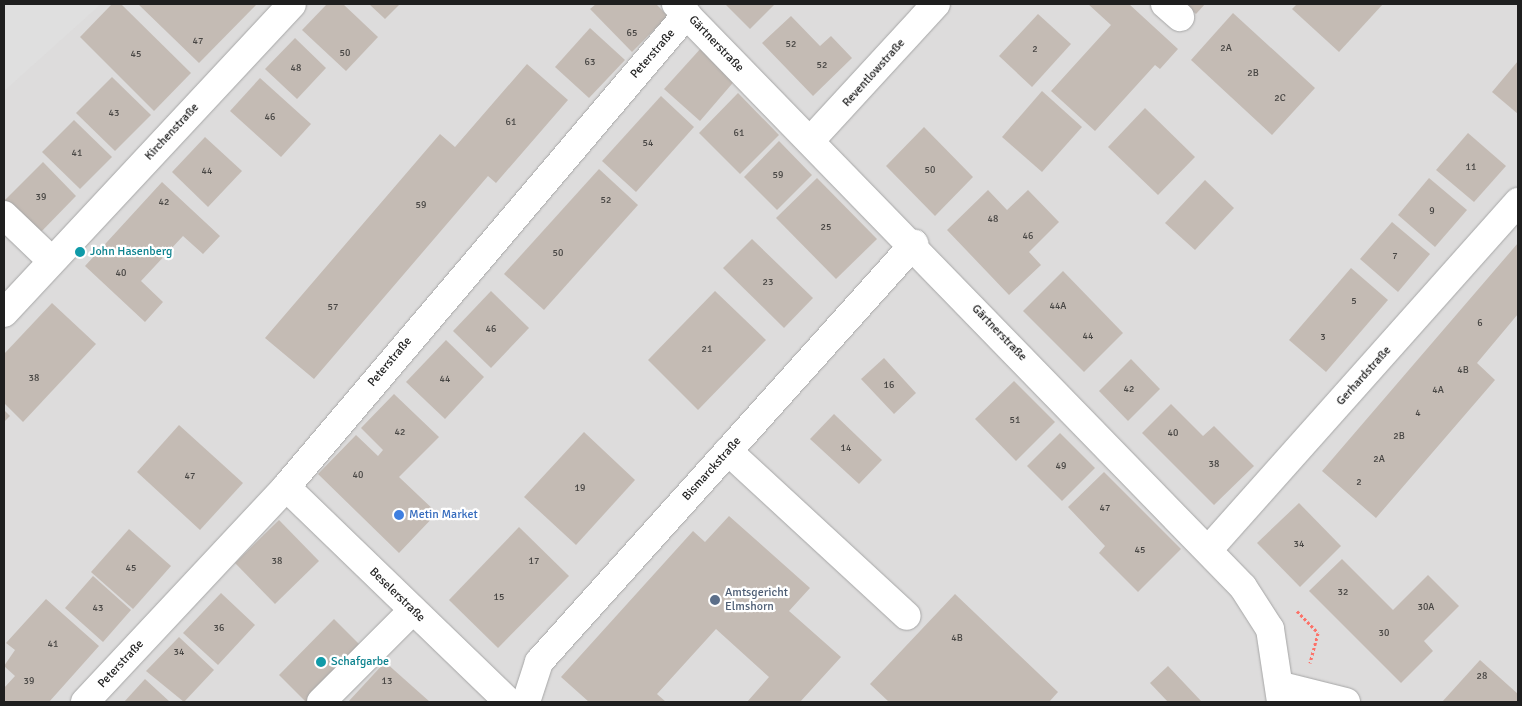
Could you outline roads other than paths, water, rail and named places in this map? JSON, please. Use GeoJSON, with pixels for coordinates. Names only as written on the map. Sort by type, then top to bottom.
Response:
{"type":"FeatureCollection","features":[{"type":"Feature","properties":{"kind":"street","name":"Kirchenstraße"},"geometry":{"type":"LineString","coordinates":[[4,313],[292,4]]}},
{"type":"Feature","properties":{"kind":"street","name":"Reventlowstraße"},"geometry":{"type":"LineString","coordinates":[[810,141],[936,4]]}},
{"type":"Feature","properties":{"kind":"street","name":"Gärtnerstraße"},"geometry":{"type":"LineString","coordinates":[[682,9],[810,141],[914,244],[1209,549],[1260,609],[1277,653],[1281,694],[1346,702]]}},
{"type":"Feature","properties":{"kind":"street","name":"Peterstraße"},"geometry":{"type":"LineString","coordinates":[[85,702],[286,487],[682,9]]}},
{"type":"Feature","properties":{"kind":"street","name":"Gerhardstraße"},"geometry":{"type":"LineString","coordinates":[[1209,549],[1518,202]]}},
{"type":"Feature","properties":{"kind":"street"},"geometry":{"type":"LineString","coordinates":[[4,215],[52,261]]}},
{"type":"Feature","properties":{"kind":"street","name":"Bismarckstraße"},"geometry":{"type":"LineString","coordinates":[[526,702],[539,662],[914,244]]}},
{"type":"Feature","properties":{"kind":"street"},"geometry":{"type":"LineString","coordinates":[[728,451],[907,616]]}},
{"type":"Feature","properties":{"kind":"street","name":"Beselerstraße"},"geometry":{"type":"LineString","coordinates":[[286,487],[509,702]]}},
{"type":"Feature","properties":{"kind":"street"},"geometry":{"type":"LineString","coordinates":[[321,702],[413,610]]}},
{"type":"Feature","properties":{"kind":"place","name":"John Hasenberg"},"geometry":{"type":"Point","coordinates":[80,252]}},
{"type":"Feature","properties":{"kind":"place","name":"Metin Market"},"geometry":{"type":"Point","coordinates":[399,515]}},
{"type":"Feature","properties":{"kind":"place","name":"Amtsgericht Elmshorn"},"geometry":{"type":"Point","coordinates":[715,600]}},
{"type":"Feature","properties":{"kind":"place","name":"Schafgarbe"},"geometry":{"type":"Point","coordinates":[321,662]}}]}
